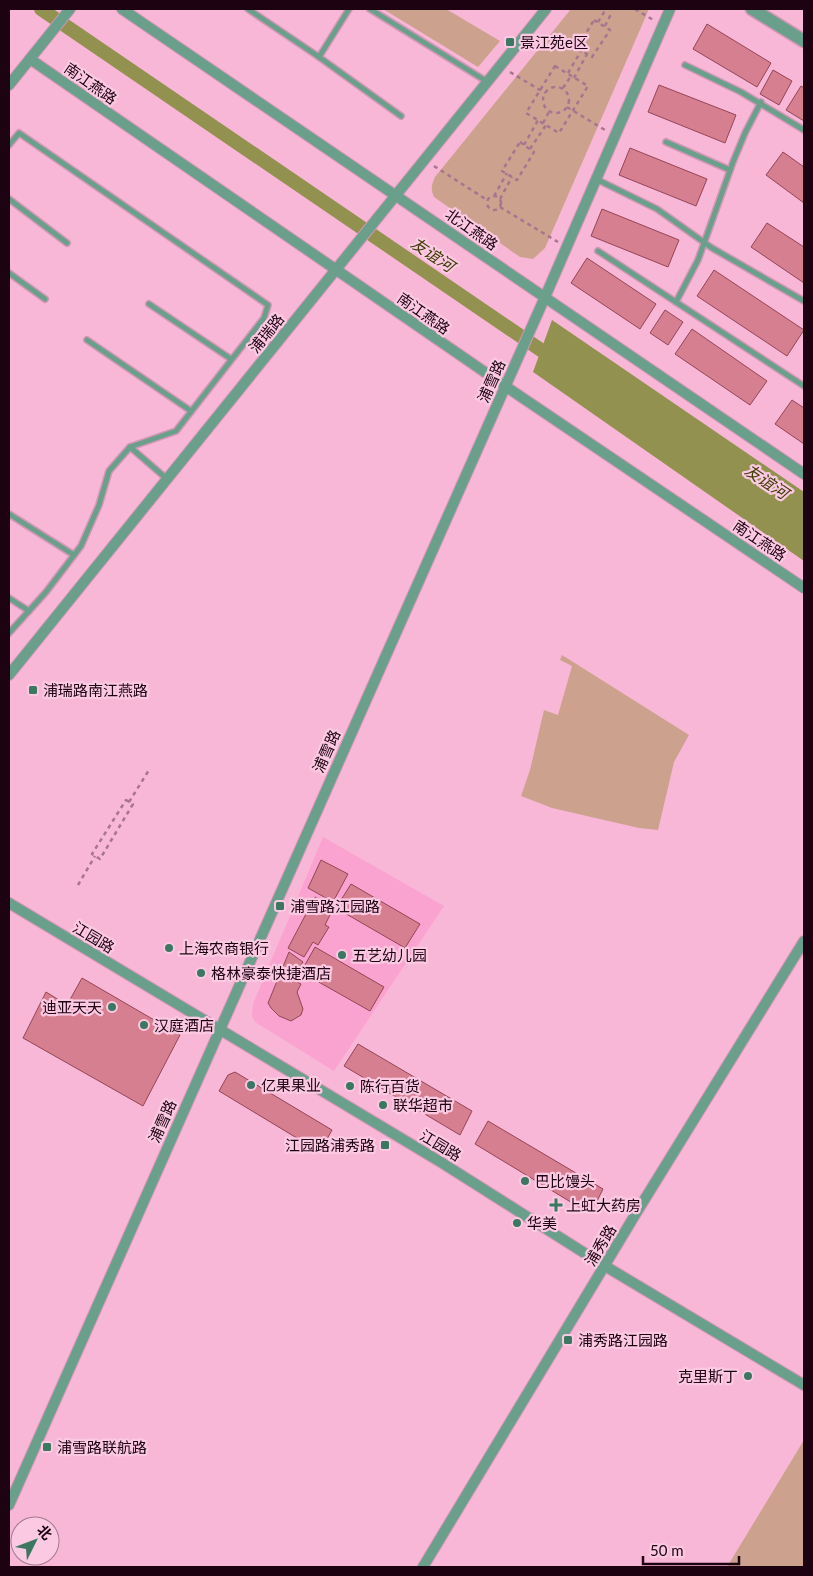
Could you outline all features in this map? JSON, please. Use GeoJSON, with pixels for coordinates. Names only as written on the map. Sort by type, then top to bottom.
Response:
{"type":"FeatureCollection","features":[{"type":"Feature","properties":{"kind":"street"},"geometry":{"type":"LineString","coordinates":[[9,84],[70,9]]}},
{"type":"Feature","properties":{"kind":"street","name":"北江燕路"},"geometry":{"type":"LineString","coordinates":[[122,9],[396,194],[804,474]]}},
{"type":"Feature","properties":{"kind":"street","name":"浦瑞路"},"geometry":{"type":"LineString","coordinates":[[9,675],[486,81],[546,9]]}},
{"type":"Feature","properties":{"kind":"street","name":"浦雪路"},"geometry":{"type":"LineString","coordinates":[[9,1505],[514,366],[670,9]]}},
{"type":"Feature","properties":{"kind":"street"},"geometry":{"type":"LineString","coordinates":[[752,9],[804,41]]}},
{"type":"Feature","properties":{"kind":"street","name":"南江燕路"},"geometry":{"type":"LineString","coordinates":[[30,59],[335,270],[804,588]]}},
{"type":"Feature","properties":{"kind":"street","name":"江园路"},"geometry":{"type":"LineString","coordinates":[[9,903],[439,1161],[605,1266],[804,1385]]}},
{"type":"Feature","properties":{"kind":"street","name":"浦秀路"},"geometry":{"type":"LineString","coordinates":[[423,1567],[804,940]]}},
{"type":"Feature","properties":{"kind":"lane"},"geometry":{"type":"LineString","coordinates":[[248,9],[401,116]]}},
{"type":"Feature","properties":{"kind":"lane"},"geometry":{"type":"LineString","coordinates":[[319,57],[349,9]]}},
{"type":"Feature","properties":{"kind":"lane"},"geometry":{"type":"LineString","coordinates":[[370,9],[486,81]]}},
{"type":"Feature","properties":{"kind":"lane"},"geometry":{"type":"LineString","coordinates":[[685,65],[761,102],[804,130]]}},
{"type":"Feature","properties":{"kind":"lane"},"geometry":{"type":"LineString","coordinates":[[676,302],[698,260],[730,170],[745,133],[761,102]]}},
{"type":"Feature","properties":{"kind":"lane"},"geometry":{"type":"LineString","coordinates":[[9,145],[19,134],[268,305],[264,318],[176,431],[130,447],[109,471],[99,505],[81,546],[9,633]]}},
{"type":"Feature","properties":{"kind":"lane"},"geometry":{"type":"LineString","coordinates":[[666,142],[730,170]]}},
{"type":"Feature","properties":{"kind":"lane"},"geometry":{"type":"LineString","coordinates":[[596,179],[657,209],[705,243],[804,301]]}},
{"type":"Feature","properties":{"kind":"lane"},"geometry":{"type":"LineString","coordinates":[[9,199],[67,243]]}},
{"type":"Feature","properties":{"kind":"lane"},"geometry":{"type":"LineString","coordinates":[[598,251],[804,386]]}},
{"type":"Feature","properties":{"kind":"lane"},"geometry":{"type":"LineString","coordinates":[[9,273],[45,299]]}},
{"type":"Feature","properties":{"kind":"lane"},"geometry":{"type":"LineString","coordinates":[[149,304],[231,359]]}},
{"type":"Feature","properties":{"kind":"lane"},"geometry":{"type":"LineString","coordinates":[[87,340],[191,411]]}},
{"type":"Feature","properties":{"kind":"lane"},"geometry":{"type":"LineString","coordinates":[[130,447],[167,479]]}},
{"type":"Feature","properties":{"kind":"lane"},"geometry":{"type":"LineString","coordinates":[[9,514],[74,555]]}},
{"type":"Feature","properties":{"kind":"lane"},"geometry":{"type":"LineString","coordinates":[[9,598],[29,611]]}},
{"type":"Feature","properties":{"kind":"path"},"geometry":{"type":"LineString","coordinates":[[598,22],[606,9]]}},
{"type":"Feature","properties":{"kind":"path"},"geometry":{"type":"LineString","coordinates":[[634,9],[663,26]]}},
{"type":"Feature","properties":{"kind":"path"},"geometry":{"type":"LineString","coordinates":[[604,26],[612,12]]}},
{"type":"Feature","properties":{"kind":"path"},"geometry":{"type":"LineString","coordinates":[[594,20],[598,22],[610,30],[592,58],[577,48],[594,20]]}},
{"type":"Feature","properties":{"kind":"path"},"geometry":{"type":"LineString","coordinates":[[567,74],[581,51]]}},
{"type":"Feature","properties":{"kind":"path"},"geometry":{"type":"LineString","coordinates":[[563,88],[587,54]]}},
{"type":"Feature","properties":{"kind":"path"},"geometry":{"type":"LineString","coordinates":[[499,65],[545,93]]}},
{"type":"Feature","properties":{"kind":"path"},"geometry":{"type":"LineString","coordinates":[[555,66],[572,77],[588,86],[559,133],[526,113],[555,66]]}},
{"type":"Feature","properties":{"kind":"path"},"geometry":{"type":"LineString","coordinates":[[552,87],[563,88],[569,96],[570,103],[563,112],[558,114],[549,112],[544,107],[545,93],[552,87]]}},
{"type":"Feature","properties":{"kind":"path"},"geometry":{"type":"LineString","coordinates":[[567,107],[615,136]]}},
{"type":"Feature","properties":{"kind":"path"},"geometry":{"type":"LineString","coordinates":[[530,149],[549,112]]}},
{"type":"Feature","properties":{"kind":"path"},"geometry":{"type":"LineString","coordinates":[[524,145],[538,120]]}},
{"type":"Feature","properties":{"kind":"path"},"geometry":{"type":"LineString","coordinates":[[520,142],[530,149],[534,152],[517,180],[502,171],[520,142]]}},
{"type":"Feature","properties":{"kind":"path"},"geometry":{"type":"LineString","coordinates":[[424,159],[488,200]]}},
{"type":"Feature","properties":{"kind":"path"},"geometry":{"type":"LineString","coordinates":[[488,200],[494,196],[507,174]]}},
{"type":"Feature","properties":{"kind":"path"},"geometry":{"type":"LineString","coordinates":[[500,207],[500,199],[512,176]]}},
{"type":"Feature","properties":{"kind":"path"},"geometry":{"type":"LineString","coordinates":[[494,196],[500,199]]}},
{"type":"Feature","properties":{"kind":"path"},"geometry":{"type":"LineString","coordinates":[[488,200],[487,205],[490,209],[494,210],[500,207]]}},
{"type":"Feature","properties":{"kind":"path"},"geometry":{"type":"LineString","coordinates":[[500,207],[566,248]]}},
{"type":"Feature","properties":{"kind":"path"},"geometry":{"type":"LineString","coordinates":[[129,802],[149,770]]}},
{"type":"Feature","properties":{"kind":"path"},"geometry":{"type":"LineString","coordinates":[[126,800],[129,802],[133,804],[100,859],[92,854],[126,800]]}},
{"type":"Feature","properties":{"kind":"path"},"geometry":{"type":"LineString","coordinates":[[78,885],[95,856]]}},
{"type":"Feature","properties":{"kind":"shaded area"},"geometry":{"type":"Polygon","coordinates":[[[383,9],[446,9],[500,41],[478,67],[383,9]]]}},
{"type":"Feature","properties":{"kind":"shaded area"},"geometry":{"type":"Polygon","coordinates":[[[571,9],[649,9],[545,248],[533,259],[520,257],[434,197],[432,184],[435,177],[571,9]]]}},
{"type":"Feature","properties":{"kind":"shaded area"},"geometry":{"type":"Polygon","coordinates":[[[562,655],[689,735],[674,762],[658,830],[639,828],[552,808],[521,796],[530,770],[544,710],[558,715],[572,666],[560,660],[562,655]]]}},
{"type":"Feature","properties":{"kind":"shaded area","name":"五艺幼儿园"},"geometry":{"type":"Polygon","coordinates":[[[323,837],[444,906],[334,1071],[255,1022],[252,1016],[253,1004],[323,837]]]}},
{"type":"Feature","properties":{"kind":"shaded area"},"geometry":{"type":"Polygon","coordinates":[[[804,1440],[804,1567],[727,1567],[804,1440]]]}},
{"type":"Feature","properties":{"kind":"water"},"geometry":{"type":"Polygon","coordinates":[[[552,320],[804,492],[804,561],[533,372],[552,320]]]}},
{"type":"Feature","properties":{"kind":"building"},"geometry":{"type":"Polygon","coordinates":[[[707,24],[771,63],[757,87],[693,49],[707,24]]]}},
{"type":"Feature","properties":{"kind":"building"},"geometry":{"type":"Polygon","coordinates":[[[773,70],[792,81],[779,105],[760,94],[773,70]]]}},
{"type":"Feature","properties":{"kind":"building"},"geometry":{"type":"Polygon","coordinates":[[[659,85],[736,115],[725,143],[648,112],[659,85]]]}},
{"type":"Feature","properties":{"kind":"building"},"geometry":{"type":"Polygon","coordinates":[[[801,86],[804,88],[804,121],[786,110],[801,86]]]}},
{"type":"Feature","properties":{"kind":"building"},"geometry":{"type":"Polygon","coordinates":[[[630,148],[707,179],[696,206],[619,175],[630,148]]]}},
{"type":"Feature","properties":{"kind":"building"},"geometry":{"type":"Polygon","coordinates":[[[783,152],[804,167],[804,203],[766,175],[783,152]]]}},
{"type":"Feature","properties":{"kind":"building"},"geometry":{"type":"Polygon","coordinates":[[[602,209],[679,240],[668,267],[591,236],[602,209]]]}},
{"type":"Feature","properties":{"kind":"building"},"geometry":{"type":"Polygon","coordinates":[[[767,223],[804,247],[804,283],[751,247],[767,223]]]}},
{"type":"Feature","properties":{"kind":"building"},"geometry":{"type":"Polygon","coordinates":[[[587,258],[656,304],[640,329],[571,283],[587,258]]]}},
{"type":"Feature","properties":{"kind":"building"},"geometry":{"type":"Polygon","coordinates":[[[714,270],[804,330],[787,356],[697,296],[714,270]]]}},
{"type":"Feature","properties":{"kind":"building"},"geometry":{"type":"Polygon","coordinates":[[[665,310],[683,322],[668,345],[650,333],[665,310]]]}},
{"type":"Feature","properties":{"kind":"building"},"geometry":{"type":"Polygon","coordinates":[[[692,329],[767,381],[750,405],[675,354],[692,329]]]}},
{"type":"Feature","properties":{"kind":"building"},"geometry":{"type":"Polygon","coordinates":[[[792,400],[804,408],[804,444],[775,424],[792,400]]]}},
{"type":"Feature","properties":{"kind":"building"},"geometry":{"type":"Polygon","coordinates":[[[321,860],[348,874],[333,902],[308,888],[321,860]]]}},
{"type":"Feature","properties":{"kind":"building"},"geometry":{"type":"Polygon","coordinates":[[[351,884],[420,924],[405,948],[336,908],[351,884]]]}},
{"type":"Feature","properties":{"kind":"building"},"geometry":{"type":"Polygon","coordinates":[[[315,897],[334,907],[325,925],[329,927],[318,945],[313,942],[304,957],[288,948],[315,897]]]}},
{"type":"Feature","properties":{"kind":"building"},"geometry":{"type":"Polygon","coordinates":[[[315,947],[384,987],[370,1011],[301,972],[315,947]]]}},
{"type":"Feature","properties":{"kind":"building"},"geometry":{"type":"Polygon","coordinates":[[[289,952],[303,962],[292,979],[301,984],[297,992],[303,1009],[301,1015],[291,1021],[279,1016],[268,1003],[289,952]]]}},
{"type":"Feature","properties":{"kind":"building"},"geometry":{"type":"Polygon","coordinates":[[[82,978],[180,1035],[143,1106],[23,1038],[46,992],[67,1005],[82,978]]]}},
{"type":"Feature","properties":{"kind":"building"},"geometry":{"type":"Polygon","coordinates":[[[358,1044],[472,1111],[460,1135],[344,1066],[358,1044]]]}},
{"type":"Feature","properties":{"kind":"building"},"geometry":{"type":"Polygon","coordinates":[[[235,1072],[332,1130],[320,1152],[219,1091],[228,1075],[235,1072]]]}},
{"type":"Feature","properties":{"kind":"building"},"geometry":{"type":"Polygon","coordinates":[[[488,1121],[603,1189],[595,1205],[579,1207],[475,1144],[488,1121]]]}},
{"type":"Feature","properties":{"kind":"waterway","name":"友谊河"},"geometry":{"type":"LineString","coordinates":[[41,9],[557,361]]}},
{"type":"Feature","properties":{"kind":"place","name":"景江苑e区"},"geometry":{"type":"Point","coordinates":[510,42]}},
{"type":"Feature","properties":{"kind":"place","name":"浦瑞路南江燕路"},"geometry":{"type":"Point","coordinates":[33,690]}},
{"type":"Feature","properties":{"kind":"place","name":"浦雪路江园路"},"geometry":{"type":"Point","coordinates":[280,906]}},
{"type":"Feature","properties":{"kind":"place","name":"上海农商银行"},"geometry":{"type":"Point","coordinates":[169,948]}},
{"type":"Feature","properties":{"kind":"place","name":"五艺幼儿园"},"geometry":{"type":"Point","coordinates":[342,955]}},
{"type":"Feature","properties":{"kind":"place","name":"格林豪泰快捷酒店"},"geometry":{"type":"Point","coordinates":[201,973]}},
{"type":"Feature","properties":{"kind":"place","name":"迪亚天天"},"geometry":{"type":"Point","coordinates":[112,1007]}},
{"type":"Feature","properties":{"kind":"place","name":"汉庭酒店"},"geometry":{"type":"Point","coordinates":[144,1025]}},
{"type":"Feature","properties":{"kind":"place","name":"亿果果业"},"geometry":{"type":"Point","coordinates":[251,1085]}},
{"type":"Feature","properties":{"kind":"place","name":"陈行百货"},"geometry":{"type":"Point","coordinates":[350,1086]}},
{"type":"Feature","properties":{"kind":"place","name":"联华超市"},"geometry":{"type":"Point","coordinates":[383,1105]}},
{"type":"Feature","properties":{"kind":"place","name":"江园路浦秀路"},"geometry":{"type":"Point","coordinates":[385,1145]}},
{"type":"Feature","properties":{"kind":"place","name":"巴比馒头"},"geometry":{"type":"Point","coordinates":[525,1181]}},
{"type":"Feature","properties":{"kind":"place","name":"上虹大药房"},"geometry":{"type":"Point","coordinates":[556,1205]}},
{"type":"Feature","properties":{"kind":"place","name":"华美"},"geometry":{"type":"Point","coordinates":[517,1223]}},
{"type":"Feature","properties":{"kind":"place","name":"浦秀路江园路"},"geometry":{"type":"Point","coordinates":[568,1340]}},
{"type":"Feature","properties":{"kind":"place","name":"克里斯丁"},"geometry":{"type":"Point","coordinates":[748,1376]}},
{"type":"Feature","properties":{"kind":"place","name":"浦雪路联航路"},"geometry":{"type":"Point","coordinates":[47,1447]}}]}
